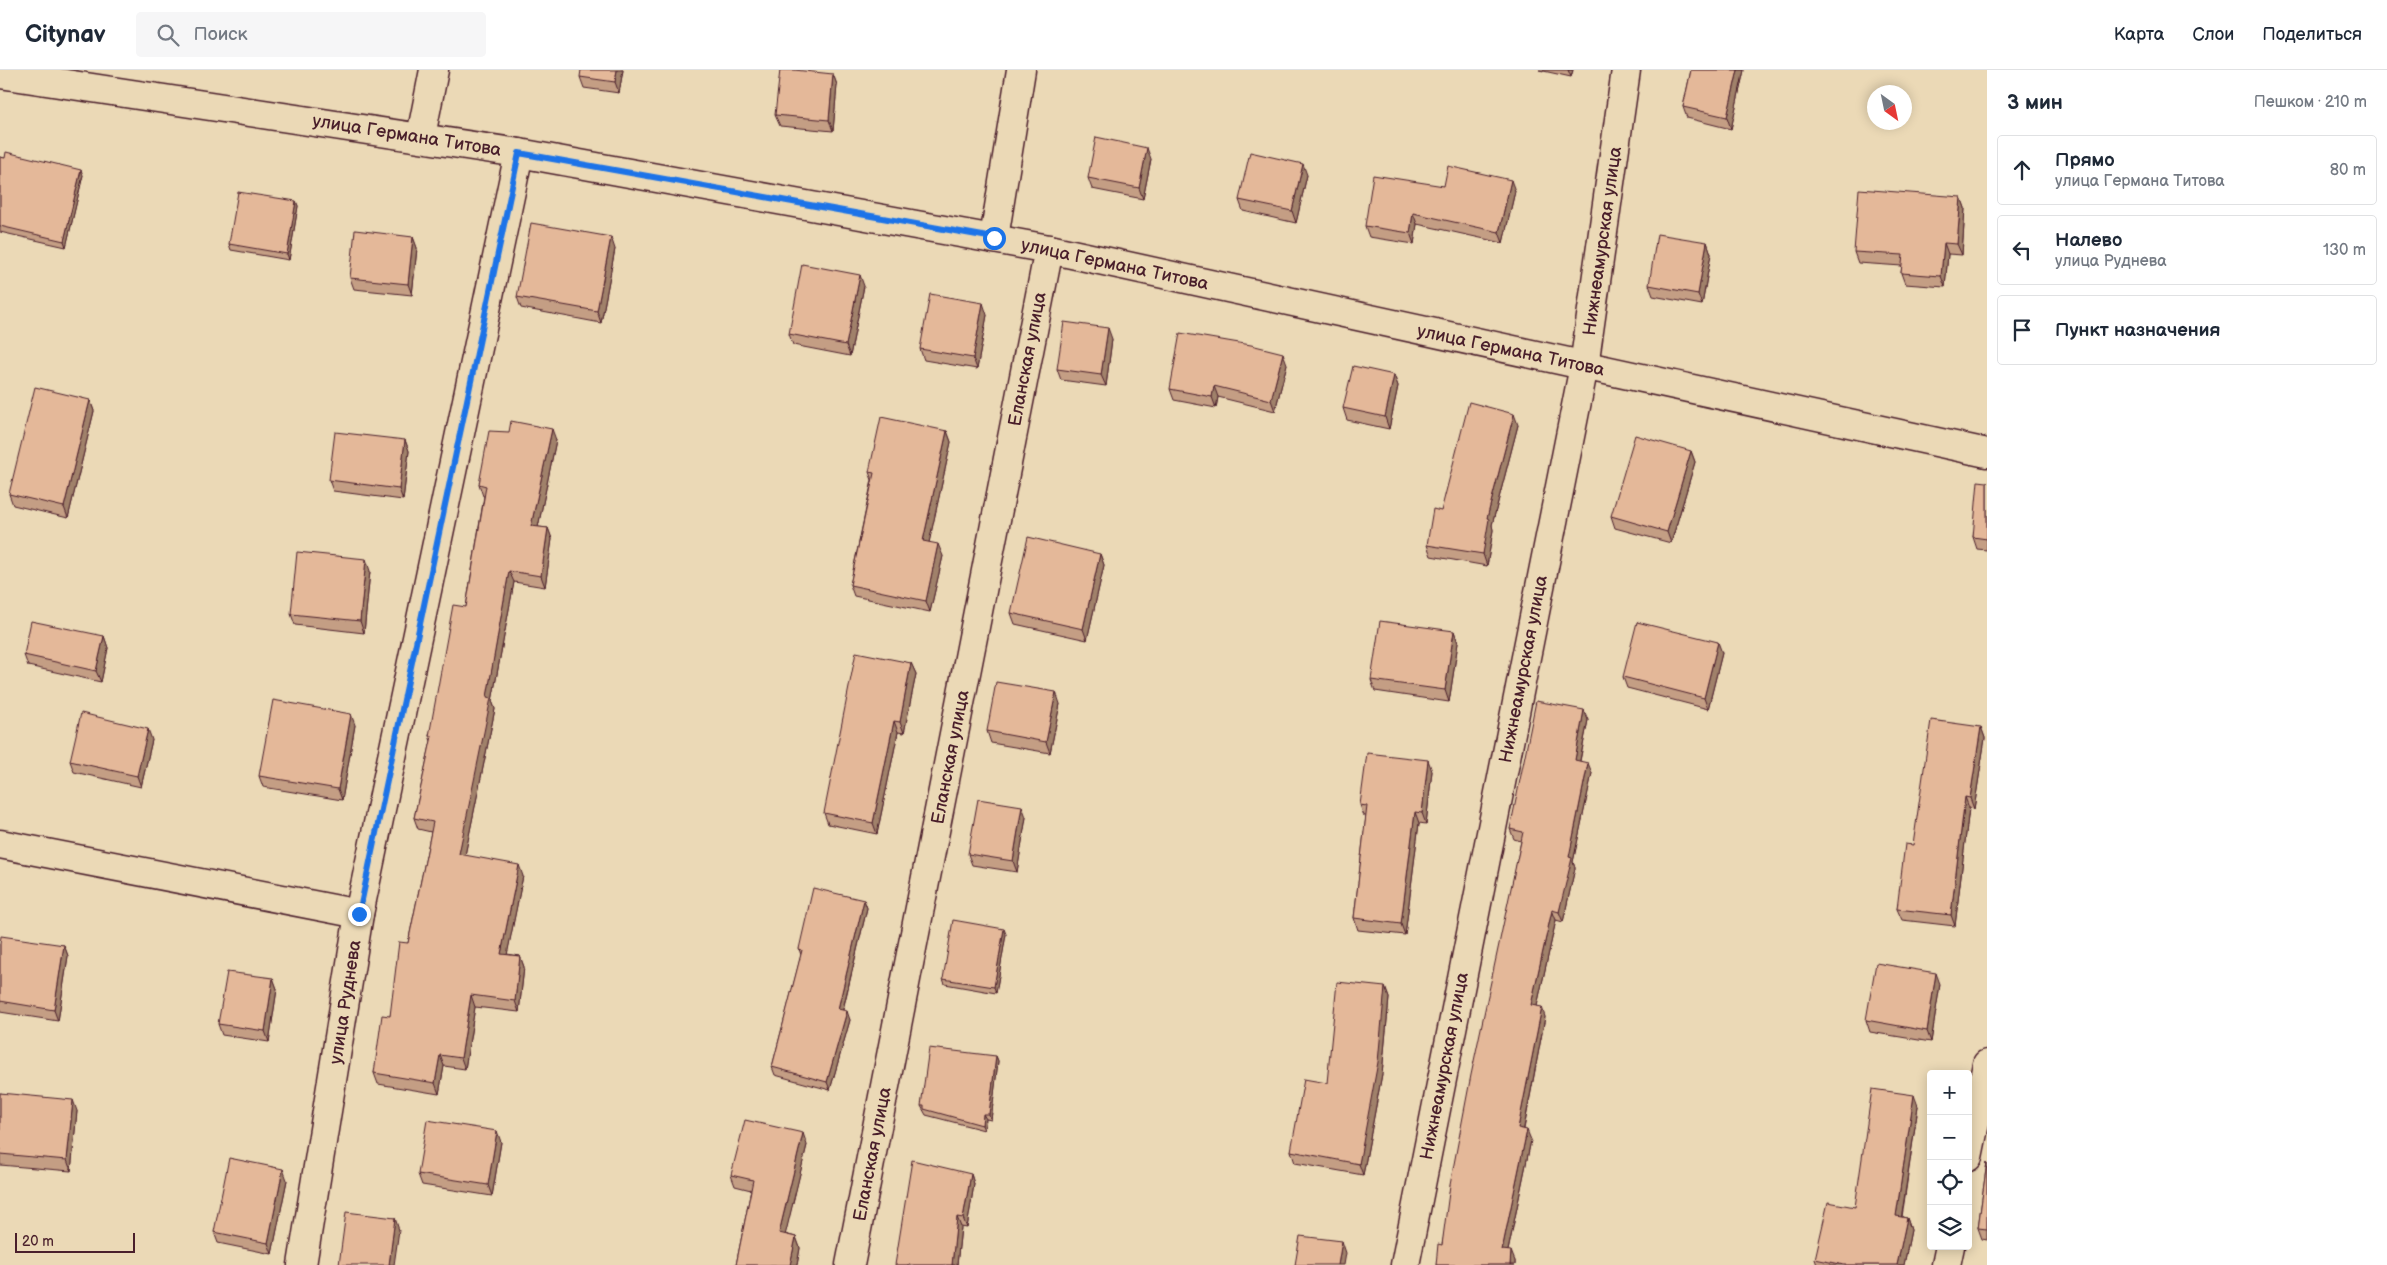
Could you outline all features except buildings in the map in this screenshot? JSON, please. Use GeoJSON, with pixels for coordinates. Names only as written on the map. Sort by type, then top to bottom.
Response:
{"type":"FeatureCollection","features":[{"type":"Feature","properties":{"kind":"street"},"geometry":{"type":"LineString","coordinates":[[421,136],[434,70]]}},
{"type":"Feature","properties":{"kind":"street"},"geometry":{"type":"LineString","coordinates":[[994,238],[1021,70]]}},
{"type":"Feature","properties":{"kind":"street","name":"Нижнеамурская улица"},"geometry":{"type":"LineString","coordinates":[[1405,1265],[1584,366],[1626,70]]}},
{"type":"Feature","properties":{"kind":"street","name":"улица Германа Титова"},"geometry":{"type":"LineString","coordinates":[[0,74],[421,136],[994,238],[1987,453]]}},
{"type":"Feature","properties":{"kind":"street","name":"улица Руднева"},"geometry":{"type":"LineString","coordinates":[[302,1265],[359,914],[519,153]]}},
{"type":"Feature","properties":{"kind":"street","name":"Еланская улица"},"geometry":{"type":"LineString","coordinates":[[850,1265],[1049,249]]}},
{"type":"Feature","properties":{"kind":"street"},"geometry":{"type":"LineString","coordinates":[[0,844],[359,914]]}},
{"type":"Feature","properties":{"kind":"street"},"geometry":{"type":"LineString","coordinates":[[1972,1137],[1987,1064]]}},
{"type":"Feature","properties":{"kind":"street"},"geometry":{"type":"LineString","coordinates":[[1946,1265],[1949,1250]]}},
{"type":"Feature","properties":{"kind":"route"},"geometry":{"type":"LineString","coordinates":[[359,914],[519,153],[994,238]]}}]}
